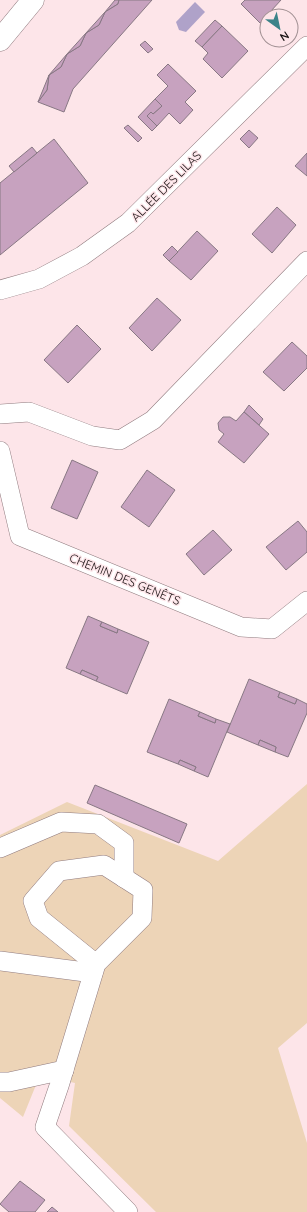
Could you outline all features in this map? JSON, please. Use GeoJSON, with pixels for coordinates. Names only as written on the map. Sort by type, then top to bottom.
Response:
{"type":"FeatureCollection","features":[{"type":"Feature","properties":{"kind":"main road"},"geometry":{"type":"LineString","coordinates":[[0,40],[33,0]]}},
{"type":"Feature","properties":{"kind":"street","name":"ALLÉE DES LILAS"},"geometry":{"type":"LineString","coordinates":[[0,290],[39,279],[82,256],[128,223],[307,46]]}},
{"type":"Feature","properties":{"kind":"street"},"geometry":{"type":"LineString","coordinates":[[0,414],[29,412],[92,436],[120,440],[153,420],[307,261]]}},
{"type":"Feature","properties":{"kind":"street","name":"CHEMIN DES GENÊTS"},"geometry":{"type":"LineString","coordinates":[[0,451],[20,536],[241,627],[272,630],[307,601]]}},
{"type":"Feature","properties":{"kind":"street"},"geometry":{"type":"LineString","coordinates":[[0,848],[61,822],[98,824],[124,843],[124,878]]}},
{"type":"Feature","properties":{"kind":"street"},"geometry":{"type":"LineString","coordinates":[[95,968],[39,918],[33,900],[59,871],[104,864],[143,890],[142,918],[95,968],[62,1078],[45,1127],[128,1212]]}},
{"type":"Feature","properties":{"kind":"street"},"geometry":{"type":"LineString","coordinates":[[0,961],[95,968]]}},
{"type":"Feature","properties":{"kind":"street"},"geometry":{"type":"LineString","coordinates":[[0,1082],[62,1078]]}},
{"type":"Feature","properties":{"kind":"shaded area"},"geometry":{"type":"Polygon","coordinates":[[[195,2],[205,12],[186,32],[179,30],[176,22],[195,2]]]}},
{"type":"Feature","properties":{"kind":"shaded area"},"geometry":{"type":"Polygon","coordinates":[[[307,784],[307,1023],[278,1048],[307,1143],[307,1212],[156,1212],[69,1126],[75,1083],[40,1075],[23,1117],[0,1098],[0,835],[67,802],[218,861],[307,784]]]}},
{"type":"Feature","properties":{"kind":"building"},"geometry":{"type":"Polygon","coordinates":[[[115,0],[119,0],[118,4],[105,12],[115,0]]]}},
{"type":"Feature","properties":{"kind":"building"},"geometry":{"type":"Polygon","coordinates":[[[119,0],[152,0],[73,89],[64,112],[38,102],[47,90],[49,75],[61,67],[67,54],[80,46],[86,33],[99,25],[105,12],[118,4],[119,0]]]}},
{"type":"Feature","properties":{"kind":"building"},"geometry":{"type":"Polygon","coordinates":[[[245,0],[281,0],[274,8],[259,8],[259,22],[241,4],[245,0]]]}},
{"type":"Feature","properties":{"kind":"building"},"geometry":{"type":"Polygon","coordinates":[[[105,12],[99,25],[86,33],[105,12]]]}},
{"type":"Feature","properties":{"kind":"building"},"geometry":{"type":"Polygon","coordinates":[[[215,20],[222,26],[202,47],[195,41],[215,20]]]}},
{"type":"Feature","properties":{"kind":"building"},"geometry":{"type":"Polygon","coordinates":[[[222,26],[248,51],[222,78],[203,59],[208,53],[202,47],[222,26]]]}},
{"type":"Feature","properties":{"kind":"building"},"geometry":{"type":"Polygon","coordinates":[[[86,33],[80,46],[67,54],[86,33]]]}},
{"type":"Feature","properties":{"kind":"building"},"geometry":{"type":"Polygon","coordinates":[[[145,41],[153,49],[148,53],[140,45],[145,41]]]}},
{"type":"Feature","properties":{"kind":"building"},"geometry":{"type":"Polygon","coordinates":[[[67,54],[61,67],[49,75],[67,54]]]}},
{"type":"Feature","properties":{"kind":"building"},"geometry":{"type":"Polygon","coordinates":[[[168,64],[196,91],[185,102],[193,110],[180,124],[169,113],[157,126],[147,116],[151,112],[153,114],[162,106],[155,99],[168,86],[157,75],[168,64]]]}},
{"type":"Feature","properties":{"kind":"building"},"geometry":{"type":"Polygon","coordinates":[[[49,75],[47,90],[38,102],[49,75]]]}},
{"type":"Feature","properties":{"kind":"building"},"geometry":{"type":"Polygon","coordinates":[[[155,99],[162,106],[153,114],[151,112],[147,116],[157,126],[152,131],[138,117],[155,99]]]}},
{"type":"Feature","properties":{"kind":"building"},"geometry":{"type":"Polygon","coordinates":[[[128,125],[142,138],[138,142],[124,128],[128,125]]]}},
{"type":"Feature","properties":{"kind":"building"},"geometry":{"type":"Polygon","coordinates":[[[249,130],[258,138],[249,148],[240,139],[249,130]]]}},
{"type":"Feature","properties":{"kind":"building"},"geometry":{"type":"Polygon","coordinates":[[[54,139],[88,183],[0,255],[0,183],[54,139]]]}},
{"type":"Feature","properties":{"kind":"building"},"geometry":{"type":"Polygon","coordinates":[[[32,147],[37,153],[14,172],[9,166],[32,147]]]}},
{"type":"Feature","properties":{"kind":"building"},"geometry":{"type":"Polygon","coordinates":[[[307,153],[307,176],[295,166],[307,153]]]}},
{"type":"Feature","properties":{"kind":"building"},"geometry":{"type":"Polygon","coordinates":[[[277,207],[296,225],[272,253],[252,234],[277,207]]]}},
{"type":"Feature","properties":{"kind":"building"},"geometry":{"type":"Polygon","coordinates":[[[197,231],[218,251],[191,280],[169,261],[197,231]]]}},
{"type":"Feature","properties":{"kind":"building"},"geometry":{"type":"Polygon","coordinates":[[[172,246],[178,252],[169,261],[163,255],[172,246]]]}},
{"type":"Feature","properties":{"kind":"building"},"geometry":{"type":"Polygon","coordinates":[[[157,298],[181,320],[152,351],[129,328],[157,298]]]}},
{"type":"Feature","properties":{"kind":"building"},"geometry":{"type":"Polygon","coordinates":[[[77,325],[101,349],[68,383],[44,360],[77,325]]]}},
{"type":"Feature","properties":{"kind":"building"},"geometry":{"type":"Polygon","coordinates":[[[292,342],[307,356],[307,368],[284,391],[263,372],[292,342]]]}},
{"type":"Feature","properties":{"kind":"building"},"geometry":{"type":"Polygon","coordinates":[[[249,405],[263,419],[259,425],[244,412],[249,405]]]}},
{"type":"Feature","properties":{"kind":"building"},"geometry":{"type":"Polygon","coordinates":[[[244,412],[269,434],[244,463],[218,442],[224,434],[219,430],[218,423],[223,417],[230,417],[236,421],[244,412]]]}},
{"type":"Feature","properties":{"kind":"building"},"geometry":{"type":"Polygon","coordinates":[[[72,460],[98,472],[77,519],[51,508],[72,460]]]}},
{"type":"Feature","properties":{"kind":"building"},"geometry":{"type":"Polygon","coordinates":[[[147,470],[175,490],[149,527],[121,507],[147,470]]]}},
{"type":"Feature","properties":{"kind":"building"},"geometry":{"type":"Polygon","coordinates":[[[298,521],[307,532],[307,552],[286,570],[266,547],[298,521]]]}},
{"type":"Feature","properties":{"kind":"building"},"geometry":{"type":"Polygon","coordinates":[[[213,530],[232,550],[204,575],[186,554],[213,530]]]}},
{"type":"Feature","properties":{"kind":"building"},"geometry":{"type":"Polygon","coordinates":[[[88,616],[102,622],[100,626],[117,633],[118,629],[149,642],[127,694],[96,681],[98,677],[82,670],[80,674],[66,668],[88,616]]]}},
{"type":"Feature","properties":{"kind":"building"},"geometry":{"type":"Polygon","coordinates":[[[102,622],[118,629],[117,633],[100,626],[102,622]]]}},
{"type":"Feature","properties":{"kind":"building"},"geometry":{"type":"Polygon","coordinates":[[[82,670],[98,677],[96,681],[80,674],[82,670]]]}},
{"type":"Feature","properties":{"kind":"building"},"geometry":{"type":"Polygon","coordinates":[[[249,679],[280,692],[278,697],[295,704],[297,699],[307,704],[307,713],[288,757],[275,752],[276,747],[260,740],[258,745],[227,732],[249,679]]]}},
{"type":"Feature","properties":{"kind":"building"},"geometry":{"type":"Polygon","coordinates":[[[280,692],[297,699],[295,704],[278,697],[280,692]]]}},
{"type":"Feature","properties":{"kind":"building"},"geometry":{"type":"Polygon","coordinates":[[[169,699],[200,712],[198,716],[215,723],[216,719],[230,724],[208,777],[194,771],[196,767],[180,760],[178,764],[147,752],[169,699]]]}},
{"type":"Feature","properties":{"kind":"building"},"geometry":{"type":"Polygon","coordinates":[[[200,712],[216,719],[215,723],[198,716],[200,712]]]}},
{"type":"Feature","properties":{"kind":"building"},"geometry":{"type":"Polygon","coordinates":[[[260,740],[276,747],[275,752],[258,745],[260,740]]]}},
{"type":"Feature","properties":{"kind":"building"},"geometry":{"type":"Polygon","coordinates":[[[180,760],[196,767],[194,771],[178,764],[180,760]]]}},
{"type":"Feature","properties":{"kind":"building"},"geometry":{"type":"Polygon","coordinates":[[[95,785],[187,824],[179,843],[87,803],[95,785]]]}},
{"type":"Feature","properties":{"kind":"building"},"geometry":{"type":"Polygon","coordinates":[[[20,1181],[45,1200],[35,1212],[9,1212],[0,1204],[20,1181]]]}},
{"type":"Feature","properties":{"kind":"building"},"geometry":{"type":"Polygon","coordinates":[[[52,1207],[58,1212],[47,1212],[52,1207]]]}}]}
